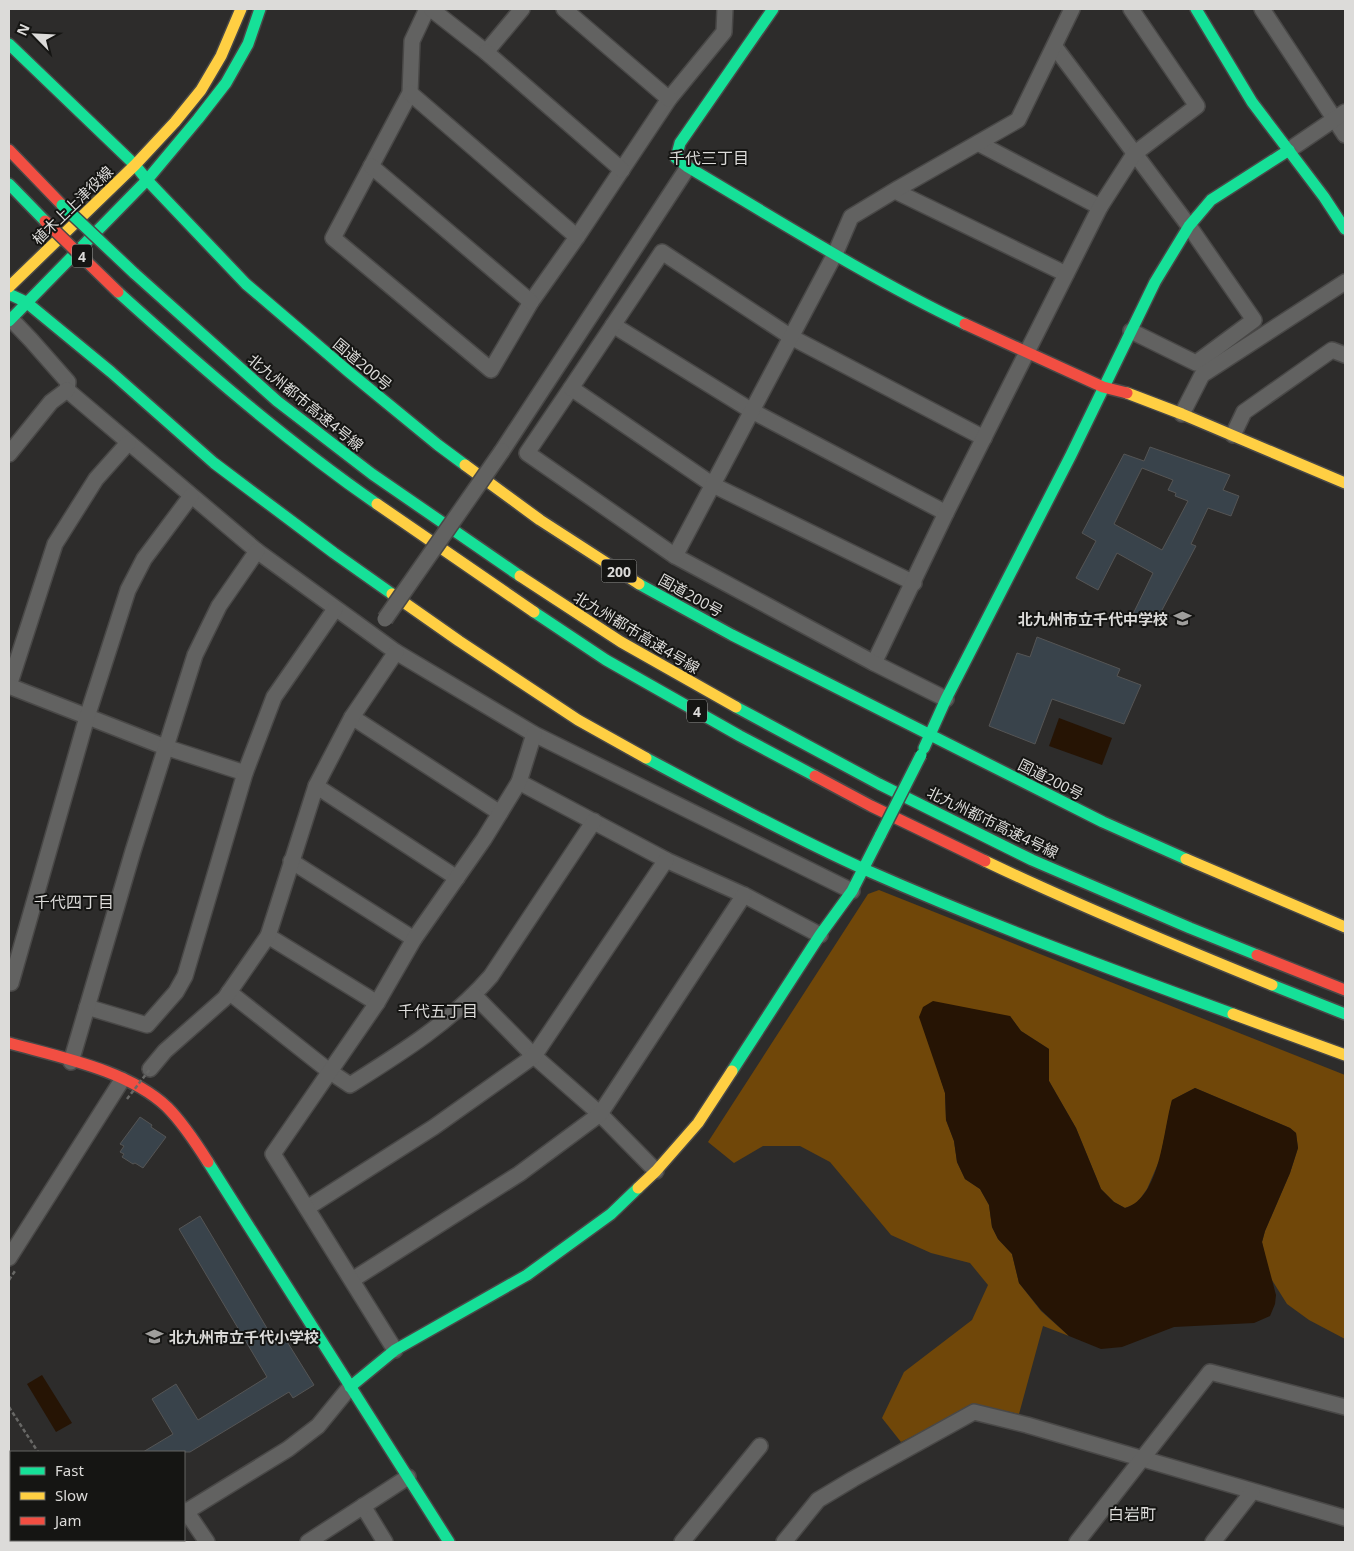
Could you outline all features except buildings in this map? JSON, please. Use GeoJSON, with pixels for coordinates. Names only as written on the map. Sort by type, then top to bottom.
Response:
{"type":"FeatureCollection","features":[{"type":"Feature","properties":{"kind":"main road","name":"植木上上津役線"},"geometry":{"type":"LineString","coordinates":[[9,287],[135,165],[175,122],[201,90],[221,56],[241,9]]}},
{"type":"Feature","properties":{"kind":"main road"},"geometry":{"type":"LineString","coordinates":[[10,320],[147,180],[226,83],[248,44],[260,9]]}},
{"type":"Feature","properties":{"kind":"main road"},"geometry":{"type":"LineString","coordinates":[[773,9],[680,143],[676,158],[688,167],[835,254],[929,307],[1103,386],[1182,414],[1345,483]]}},
{"type":"Feature","properties":{"kind":"main road"},"geometry":{"type":"LineString","coordinates":[[1196,9],[1252,102],[1345,229]]}},
{"type":"Feature","properties":{"kind":"main road","name":"国道200号"},"geometry":{"type":"LineString","coordinates":[[9,44],[135,165],[246,284],[438,445],[540,520],[630,579],[732,635],[930,735],[1103,822],[1196,864],[1345,926]]}},
{"type":"Feature","properties":{"kind":"main road","name":"北九州都市高速4号線"},"geometry":{"type":"LineString","coordinates":[[9,150],[62,205],[277,400],[372,474],[495,560],[620,642],[771,727],[879,784],[1032,860],[1190,928],[1345,990]]}},
{"type":"Feature","properties":{"kind":"main road"},"geometry":{"type":"LineString","coordinates":[[350,1387],[395,1350],[527,1275],[611,1214],[656,1171],[698,1123],[820,935],[852,891],[921,755],[946,700],[1071,455],[1155,282],[1189,226],[1211,200],[1289,150]]}},
{"type":"Feature","properties":{"kind":"main road","name":"4"},"geometry":{"type":"LineString","coordinates":[[9,184],[118,292],[263,419],[358,491],[480,576],[606,660],[740,736],[871,806],[1004,870],[1181,948],[1345,1014]]}},
{"type":"Feature","properties":{"kind":"main road"},"geometry":{"type":"LineString","coordinates":[[9,294],[26,302],[111,372],[214,463],[334,553],[459,641],[578,720],[721,800],[864,869],[953,907],[1137,979],[1345,1056]]}},
{"type":"Feature","properties":{"kind":"main road"},"geometry":{"type":"LineString","coordinates":[[9,1043],[103,1071],[150,1093],[166,1106],[192,1137],[449,1542]]}},
{"type":"Feature","properties":{"kind":"street"},"geometry":{"type":"LineString","coordinates":[[427,9],[412,41],[410,93],[333,238],[491,370],[532,302],[669,98],[724,32],[724,9]]}},
{"type":"Feature","properties":{"kind":"street"},"geometry":{"type":"LineString","coordinates":[[431,9],[486,52],[622,170]]}},
{"type":"Feature","properties":{"kind":"street"},"geometry":{"type":"LineString","coordinates":[[486,52],[522,9]]}},
{"type":"Feature","properties":{"kind":"street"},"geometry":{"type":"LineString","coordinates":[[564,9],[669,98]]}},
{"type":"Feature","properties":{"kind":"street"},"geometry":{"type":"LineString","coordinates":[[675,556],[835,254],[851,218],[1018,120],[1072,9]]}},
{"type":"Feature","properties":{"kind":"street"},"geometry":{"type":"LineString","coordinates":[[874,663],[946,513],[1100,207],[1134,154],[1197,106],[1132,9]]}},
{"type":"Feature","properties":{"kind":"street"},"geometry":{"type":"LineString","coordinates":[[1262,9],[1340,116],[1345,135]]}},
{"type":"Feature","properties":{"kind":"street"},"geometry":{"type":"LineString","coordinates":[[1055,47],[1189,226],[1254,320],[1196,363],[1131,331]]}},
{"type":"Feature","properties":{"kind":"street"},"geometry":{"type":"LineString","coordinates":[[410,93],[577,237]]}},
{"type":"Feature","properties":{"kind":"street"},"geometry":{"type":"LineString","coordinates":[[1289,150],[1340,116]]}},
{"type":"Feature","properties":{"kind":"street"},"geometry":{"type":"LineString","coordinates":[[978,143],[1100,207]]}},
{"type":"Feature","properties":{"kind":"street"},"geometry":{"type":"LineString","coordinates":[[371,166],[532,302]]}},
{"type":"Feature","properties":{"kind":"street"},"geometry":{"type":"LineString","coordinates":[[372,636],[502,451],[688,167]]}},
{"type":"Feature","properties":{"kind":"street"},"geometry":{"type":"LineString","coordinates":[[895,191],[1066,274]]}},
{"type":"Feature","properties":{"kind":"street"},"geometry":{"type":"LineString","coordinates":[[946,700],[675,556],[527,452],[662,252],[791,337],[984,438]]}},
{"type":"Feature","properties":{"kind":"street"},"geometry":{"type":"LineString","coordinates":[[1182,414],[1202,375],[1345,282]]}},
{"type":"Feature","properties":{"kind":"street"},"geometry":{"type":"LineString","coordinates":[[9,454],[51,402],[67,390],[68,382],[31,340],[10,320]]}},
{"type":"Feature","properties":{"kind":"street"},"geometry":{"type":"LineString","coordinates":[[613,325],[752,411],[946,513]]}},
{"type":"Feature","properties":{"kind":"street"},"geometry":{"type":"LineString","coordinates":[[1233,436],[1244,412],[1252,406],[1332,350],[1345,355]]}},
{"type":"Feature","properties":{"kind":"street"},"geometry":{"type":"LineString","coordinates":[[571,388],[713,485],[914,583]]}},
{"type":"Feature","properties":{"kind":"street"},"geometry":{"type":"LineString","coordinates":[[67,390],[257,551],[396,652],[534,734],[852,891]]}},
{"type":"Feature","properties":{"kind":"street"},"geometry":{"type":"LineString","coordinates":[[128,443],[96,479],[55,544],[9,686],[165,747],[245,773]]}},
{"type":"Feature","properties":{"kind":"street"},"geometry":{"type":"LineString","coordinates":[[9,982],[11,983],[87,717],[128,590],[144,559],[191,496]]}},
{"type":"Feature","properties":{"kind":"street"},"geometry":{"type":"LineString","coordinates":[[71,1062],[133,851],[195,655],[219,606],[257,551]]}},
{"type":"Feature","properties":{"kind":"street"},"geometry":{"type":"LineString","coordinates":[[87,1007],[147,1025],[176,992],[186,976],[245,773],[274,697],[335,609]]}},
{"type":"Feature","properties":{"kind":"street"},"geometry":{"type":"LineString","coordinates":[[150,1069],[165,1051],[225,998],[268,936],[316,786],[352,717],[396,652]]}},
{"type":"Feature","properties":{"kind":"street"},"geometry":{"type":"LineString","coordinates":[[352,717],[500,813]]}},
{"type":"Feature","properties":{"kind":"street"},"geometry":{"type":"LineString","coordinates":[[395,1350],[274,1154],[377,1003],[414,939],[500,813],[519,782],[534,734]]}},
{"type":"Feature","properties":{"kind":"street"},"geometry":{"type":"LineString","coordinates":[[519,782],[666,860],[744,896],[820,935]]}},
{"type":"Feature","properties":{"kind":"street"},"geometry":{"type":"LineString","coordinates":[[316,786],[457,878]]}},
{"type":"Feature","properties":{"kind":"street"},"geometry":{"type":"LineString","coordinates":[[229,992],[329,1071],[350,1085],[412,1046],[474,995],[491,976],[594,821]]}},
{"type":"Feature","properties":{"kind":"street"},"geometry":{"type":"LineString","coordinates":[[306,1208],[434,1128],[534,1056],[666,860]]}},
{"type":"Feature","properties":{"kind":"street"},"geometry":{"type":"LineString","coordinates":[[291,861],[414,939]]}},
{"type":"Feature","properties":{"kind":"street"},"geometry":{"type":"LineString","coordinates":[[352,1280],[519,1174],[600,1114],[744,896]]}},
{"type":"Feature","properties":{"kind":"street"},"geometry":{"type":"LineString","coordinates":[[268,936],[377,1003]]}},
{"type":"Feature","properties":{"kind":"street"},"geometry":{"type":"LineString","coordinates":[[474,995],[534,1056],[600,1114],[656,1171]]}},
{"type":"Feature","properties":{"kind":"street"},"geometry":{"type":"LineString","coordinates":[[9,1258],[122,1080]]}},
{"type":"Feature","properties":{"kind":"street"},"geometry":{"type":"LineString","coordinates":[[1076,1542],[1210,1372],[1345,1407]]}},
{"type":"Feature","properties":{"kind":"street"},"geometry":{"type":"LineString","coordinates":[[207,1542],[185,1512],[288,1449],[318,1426],[350,1387]]}},
{"type":"Feature","properties":{"kind":"street"},"geometry":{"type":"LineString","coordinates":[[784,1542],[818,1500],[974,1412],[1027,1425],[1345,1518]]}},
{"type":"Feature","properties":{"kind":"street"},"geometry":{"type":"LineString","coordinates":[[682,1542],[760,1446]]}},
{"type":"Feature","properties":{"kind":"street"},"geometry":{"type":"LineString","coordinates":[[308,1542],[408,1477]]}},
{"type":"Feature","properties":{"kind":"street"},"geometry":{"type":"LineString","coordinates":[[1213,1542],[1252,1492]]}},
{"type":"Feature","properties":{"kind":"street"},"geometry":{"type":"LineString","coordinates":[[363,1506],[385,1542]]}},
{"type":"Feature","properties":{"kind":"path"},"geometry":{"type":"LineString","coordinates":[[127,1099],[150,1069]]}},
{"type":"Feature","properties":{"kind":"path"},"geometry":{"type":"LineString","coordinates":[[9,1407],[37,1451]]}},
{"type":"Feature","properties":{"kind":"shaded area"},"geometry":{"type":"Polygon","coordinates":[[[1059,718],[1112,738],[1102,765],[1049,746],[1059,718]]]}},
{"type":"Feature","properties":{"kind":"shaded area"},"geometry":{"type":"Polygon","coordinates":[[[879,890],[1345,1075],[1345,1339],[1309,1320],[1287,1304],[1270,1277],[1265,1256],[1262,1242],[1298,1148],[1296,1133],[1290,1128],[1195,1088],[1172,1100],[1160,1159],[1147,1189],[1137,1203],[1125,1208],[1114,1202],[1101,1189],[1076,1128],[1049,1081],[1049,1049],[1021,1031],[1010,1016],[937,1067],[945,1093],[946,1120],[954,1141],[957,1162],[965,1179],[980,1189],[989,1205],[992,1227],[998,1239],[1012,1254],[1019,1283],[1041,1311],[1069,1336],[1043,1326],[1019,1414],[970,1405],[901,1442],[882,1418],[904,1372],[972,1320],[988,1285],[970,1263],[931,1253],[891,1235],[830,1162],[800,1146],[763,1146],[734,1163],[708,1142],[868,894],[879,890]]]}},
{"type":"Feature","properties":{"kind":"shaded area"},"geometry":{"type":"Polygon","coordinates":[[[933,1001],[1010,1016],[1021,1031],[1049,1049],[1049,1081],[1076,1128],[1101,1189],[1114,1202],[1125,1208],[1137,1202],[1146,1191],[1153,1177],[1159,1161],[1172,1100],[1195,1088],[1290,1128],[1296,1133],[1298,1148],[1262,1242],[1276,1295],[1275,1304],[1270,1316],[1254,1323],[1174,1327],[1122,1347],[1101,1349],[1069,1336],[1041,1310],[1019,1283],[1012,1254],[998,1239],[992,1227],[989,1205],[980,1189],[965,1179],[957,1162],[954,1141],[946,1120],[945,1093],[919,1017],[923,1007],[933,1001]]]}},
{"type":"Feature","properties":{"kind":"shaded area"},"geometry":{"type":"Polygon","coordinates":[[[42,1375],[72,1423],[56,1432],[27,1384],[42,1375]]]}},
{"type":"Feature","properties":{"kind":"traffic: fast"},"geometry":{"type":"LineString","coordinates":[[9,321],[147,180],[198,119],[226,83],[248,44],[260,9]]}},
{"type":"Feature","properties":{"kind":"traffic: fast"},"geometry":{"type":"LineString","coordinates":[[773,9],[680,143],[676,158],[688,167],[859,268],[965,324]]}},
{"type":"Feature","properties":{"kind":"traffic: fast"},"geometry":{"type":"LineString","coordinates":[[1196,9],[1252,102],[1324,197],[1345,229]]}},
{"type":"Feature","properties":{"kind":"traffic: fast"},"geometry":{"type":"LineString","coordinates":[[9,44],[135,165],[246,284],[349,372],[465,465]]}},
{"type":"Feature","properties":{"kind":"traffic: fast"},"geometry":{"type":"LineString","coordinates":[[924,748],[946,699],[1071,455],[1155,282],[1189,226],[1211,200],[1289,150]]}},
{"type":"Feature","properties":{"kind":"traffic: fast"},"geometry":{"type":"LineString","coordinates":[[9,184],[45,221]]}},
{"type":"Feature","properties":{"kind":"traffic: fast"},"geometry":{"type":"LineString","coordinates":[[62,205],[134,273]]}},
{"type":"Feature","properties":{"kind":"traffic: fast"},"geometry":{"type":"LineString","coordinates":[[134,273],[277,401],[372,474],[520,576]]}},
{"type":"Feature","properties":{"kind":"traffic: fast"},"geometry":{"type":"LineString","coordinates":[[118,292],[244,402],[309,454],[377,504]]}},
{"type":"Feature","properties":{"kind":"traffic: fast"},"geometry":{"type":"LineString","coordinates":[[9,294],[26,302],[111,372],[214,463],[392,594]]}},
{"type":"Feature","properties":{"kind":"traffic: fast"},"geometry":{"type":"LineString","coordinates":[[639,584],[732,635],[1103,822],[1186,859]]}},
{"type":"Feature","properties":{"kind":"traffic: fast"},"geometry":{"type":"LineString","coordinates":[[534,612],[606,660],[815,776]]}},
{"type":"Feature","properties":{"kind":"traffic: fast"},"geometry":{"type":"LineString","coordinates":[[736,707],[879,784],[1032,860],[1257,955]]}},
{"type":"Feature","properties":{"kind":"traffic: fast"},"geometry":{"type":"LineString","coordinates":[[881,834],[921,755]]}},
{"type":"Feature","properties":{"kind":"traffic: fast"},"geometry":{"type":"LineString","coordinates":[[646,758],[727,802],[866,870],[1048,945],[1233,1014]]}},
{"type":"Feature","properties":{"kind":"traffic: fast"},"geometry":{"type":"LineString","coordinates":[[732,1071],[820,935],[852,891],[881,834]]}},
{"type":"Feature","properties":{"kind":"traffic: fast"},"geometry":{"type":"LineString","coordinates":[[1272,985],[1345,1014]]}},
{"type":"Feature","properties":{"kind":"traffic: fast"},"geometry":{"type":"LineString","coordinates":[[208,1162],[449,1542]]}},
{"type":"Feature","properties":{"kind":"traffic: fast"},"geometry":{"type":"LineString","coordinates":[[350,1387],[395,1350],[527,1275],[611,1214],[638,1188]]}},
{"type":"Feature","properties":{"kind":"traffic: slow"},"geometry":{"type":"LineString","coordinates":[[9,287],[135,165],[175,122],[201,90],[221,56],[241,9]]}},
{"type":"Feature","properties":{"kind":"traffic: slow"},"geometry":{"type":"LineString","coordinates":[[1127,393],[1182,414],[1345,483]]}},
{"type":"Feature","properties":{"kind":"traffic: slow"},"geometry":{"type":"LineString","coordinates":[[465,465],[540,520],[639,584]]}},
{"type":"Feature","properties":{"kind":"traffic: slow"},"geometry":{"type":"LineString","coordinates":[[377,504],[534,612]]}},
{"type":"Feature","properties":{"kind":"traffic: slow"},"geometry":{"type":"LineString","coordinates":[[520,576],[621,642],[736,707]]}},
{"type":"Feature","properties":{"kind":"traffic: slow"},"geometry":{"type":"LineString","coordinates":[[392,594],[578,720],[646,758]]}},
{"type":"Feature","properties":{"kind":"traffic: slow"},"geometry":{"type":"LineString","coordinates":[[1186,859],[1345,927]]}},
{"type":"Feature","properties":{"kind":"traffic: slow"},"geometry":{"type":"LineString","coordinates":[[985,861],[1092,910],[1272,985]]}},
{"type":"Feature","properties":{"kind":"traffic: slow"},"geometry":{"type":"LineString","coordinates":[[1233,1014],[1345,1055]]}},
{"type":"Feature","properties":{"kind":"traffic: slow"},"geometry":{"type":"LineString","coordinates":[[638,1188],[656,1171],[698,1123],[732,1071]]}},
{"type":"Feature","properties":{"kind":"traffic: jam"},"geometry":{"type":"LineString","coordinates":[[9,150],[62,205]]}},
{"type":"Feature","properties":{"kind":"traffic: jam"},"geometry":{"type":"LineString","coordinates":[[45,221],[118,292]]}},
{"type":"Feature","properties":{"kind":"traffic: jam"},"geometry":{"type":"LineString","coordinates":[[965,324],[1103,387],[1127,393]]}},
{"type":"Feature","properties":{"kind":"traffic: jam"},"geometry":{"type":"LineString","coordinates":[[815,776],[871,806],[985,861]]}},
{"type":"Feature","properties":{"kind":"traffic: jam"},"geometry":{"type":"LineString","coordinates":[[1257,955],[1345,990]]}},
{"type":"Feature","properties":{"kind":"traffic: jam"},"geometry":{"type":"LineString","coordinates":[[9,1043],[92,1066],[133,1083],[167,1107],[194,1140],[208,1162]]}},
{"type":"Feature","properties":{"kind":"place","name":"北九州市立千代中学校"},"geometry":{"type":"Point","coordinates":[1182,619]}},
{"type":"Feature","properties":{"kind":"place","name":"北九州市立千代小学校"},"geometry":{"type":"Point","coordinates":[155,1337]}},
{"type":"Feature","properties":{"kind":"district","name":"千代三丁目"},"geometry":{"type":"Point","coordinates":[709,158]}},
{"type":"Feature","properties":{"kind":"district","name":"千代四丁目"},"geometry":{"type":"Point","coordinates":[74,902]}},
{"type":"Feature","properties":{"kind":"district","name":"千代五丁目"},"geometry":{"type":"Point","coordinates":[438,1011]}},
{"type":"Feature","properties":{"kind":"district","name":"白岩町"},"geometry":{"type":"Point","coordinates":[1132,1514]}}]}
